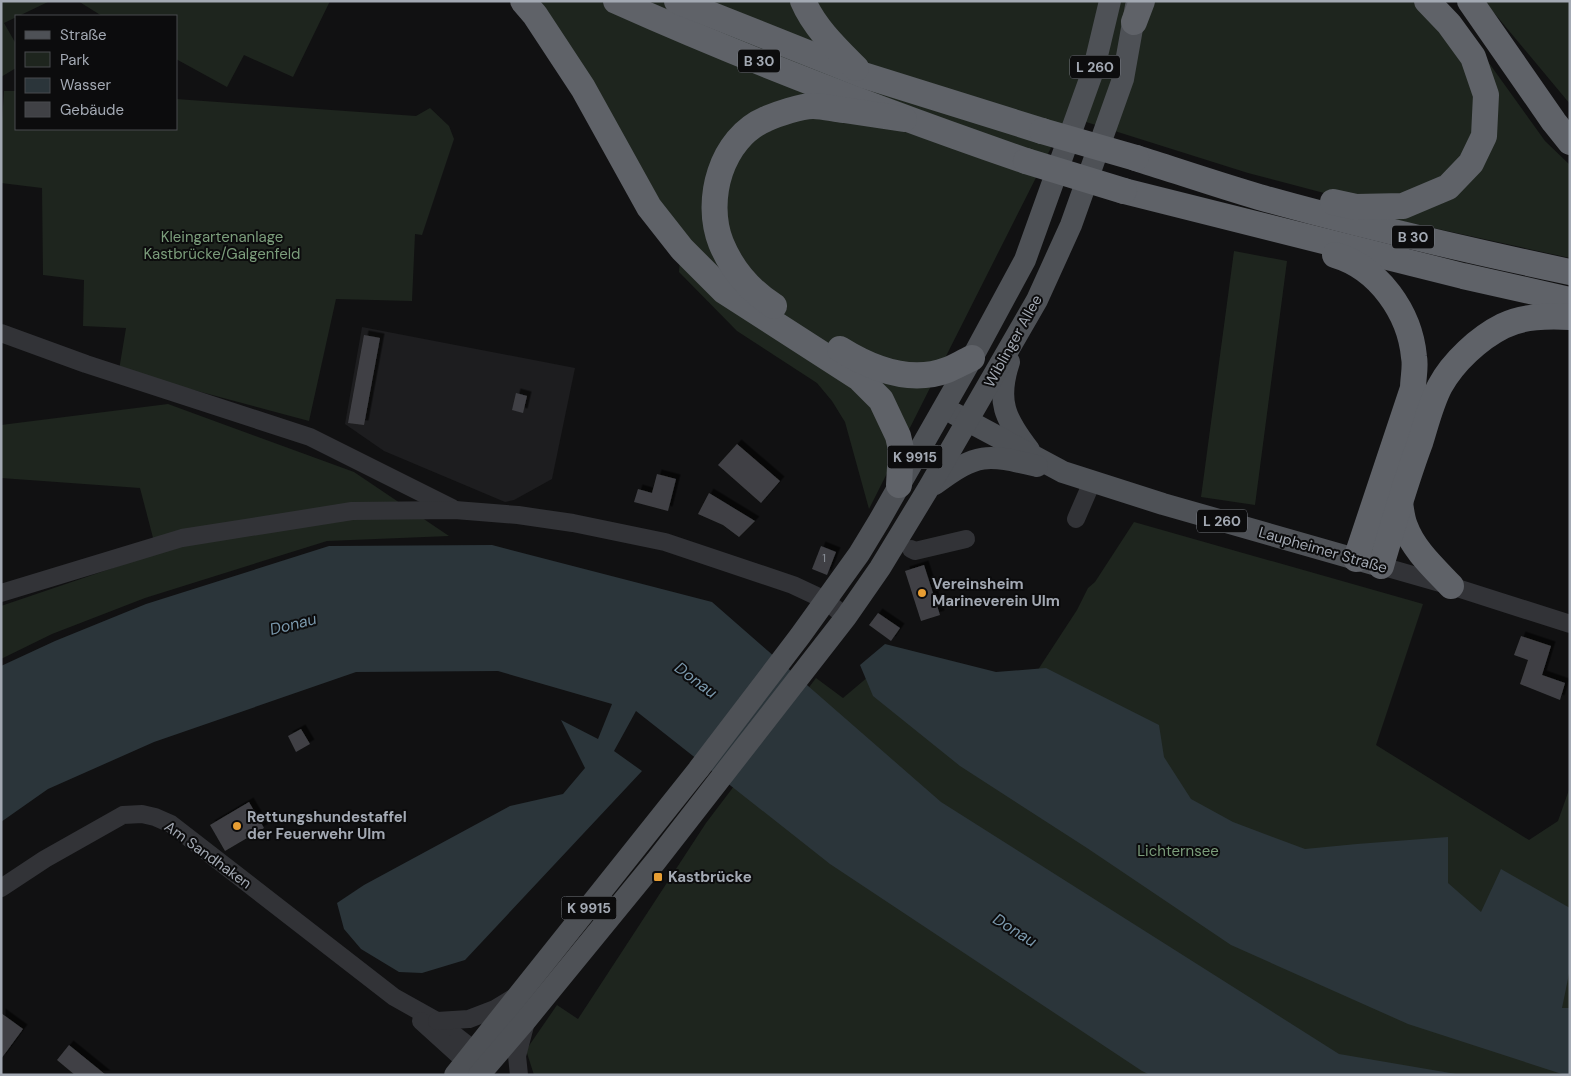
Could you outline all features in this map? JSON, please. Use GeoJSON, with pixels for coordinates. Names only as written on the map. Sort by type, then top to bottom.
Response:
{"type":"FeatureCollection","features":[{"type":"Feature","properties":{"kind":"highway"},"geometry":{"type":"LineString","coordinates":[[523,1],[535,15],[584,88],[649,207],[682,249],[724,292],[859,378],[881,400],[898,436],[900,449],[893,496]]}},
{"type":"Feature","properties":{"kind":"highway","name":"B 30"},"geometry":{"type":"LineString","coordinates":[[616,1],[683,31],[904,119],[1026,161],[1124,190],[1463,276],[1570,300]]}},
{"type":"Feature","properties":{"kind":"highway","name":"B 30"},"geometry":{"type":"LineString","coordinates":[[677,1],[864,75],[1042,131],[1258,196],[1453,246],[1570,272]]}},
{"type":"Feature","properties":{"kind":"highway"},"geometry":{"type":"LineString","coordinates":[[802,1],[806,10],[834,46],[864,75]]}},
{"type":"Feature","properties":{"kind":"highway"},"geometry":{"type":"LineString","coordinates":[[1258,196],[1301,196],[1356,207],[1403,206],[1448,187],[1472,163],[1484,136],[1486,95],[1473,57],[1449,24],[1427,1]]}},
{"type":"Feature","properties":{"kind":"highway"},"geometry":{"type":"LineString","coordinates":[[1470,1],[1570,142]]}},
{"type":"Feature","properties":{"kind":"highway"},"geometry":{"type":"LineString","coordinates":[[904,119],[812,106],[764,120],[740,136],[725,159],[716,186],[716,219],[721,242],[738,274],[756,295],[847,353],[880,369],[904,376],[920,375],[946,370],[972,358]]}},
{"type":"Feature","properties":{"kind":"highway"},"geometry":{"type":"LineString","coordinates":[[1286,231],[1307,247],[1339,256],[1364,268],[1382,285],[1398,307],[1410,332],[1415,358],[1413,388],[1356,559]]}},
{"type":"Feature","properties":{"kind":"highway"},"geometry":{"type":"LineString","coordinates":[[1381,566],[1400,502],[1440,387],[1450,370],[1483,339],[1503,326],[1525,319],[1570,317]]}},
{"type":"Feature","properties":{"kind":"highway"},"geometry":{"type":"LineString","coordinates":[[1400,502],[1405,526],[1415,545],[1450,586]]}},
{"type":"Feature","properties":{"kind":"main road","name":"Wiblinger Allee"},"geometry":{"type":"LineString","coordinates":[[893,496],[972,358],[1025,260],[1094,68],[1110,1]]}},
{"type":"Feature","properties":{"kind":"main road","name":"Wiblinger Allee"},"geometry":{"type":"LineString","coordinates":[[526,1020],[656,862],[846,617],[880,568],[928,489],[1017,337],[1037,300],[1071,225],[1123,78],[1138,8]]}},
{"type":"Feature","properties":{"kind":"main road","name":"L 260"},"geometry":{"type":"LineString","coordinates":[[1017,337],[1005,372],[1002,394],[1003,405],[1009,422],[1032,454]]}},
{"type":"Feature","properties":{"kind":"main road","name":"Laupheimer Straße"},"geometry":{"type":"LineString","coordinates":[[943,408],[1063,472],[1163,504],[1381,566]]}},
{"type":"Feature","properties":{"kind":"main road"},"geometry":{"type":"LineString","coordinates":[[928,489],[968,461],[984,457],[1002,458],[1063,472]]}},
{"type":"Feature","properties":{"kind":"main road","name":"K 9915"},"geometry":{"type":"LineString","coordinates":[[475,1067],[522,992],[698,770],[800,636],[859,554],[893,496]]}},
{"type":"Feature","properties":{"kind":"main road","name":"K 9915"},"geometry":{"type":"LineString","coordinates":[[475,1067],[526,1020]]}},
{"type":"Feature","properties":{"kind":"street"},"geometry":{"type":"LineString","coordinates":[[1,333],[104,370],[310,437],[455,510]]}},
{"type":"Feature","properties":{"kind":"street"},"geometry":{"type":"LineString","coordinates":[[1076,519],[1092,482]]}},
{"type":"Feature","properties":{"kind":"street"},"geometry":{"type":"LineString","coordinates":[[1,593],[182,538],[352,511],[455,510],[518,515],[564,522],[665,542],[793,585],[825,600],[846,617]]}},
{"type":"Feature","properties":{"kind":"street"},"geometry":{"type":"LineString","coordinates":[[910,549],[915,551],[966,539]]}},
{"type":"Feature","properties":{"kind":"street","name":"Laupheimer Straße"},"geometry":{"type":"LineString","coordinates":[[1381,566],[1570,624]]}},
{"type":"Feature","properties":{"kind":"street","name":"Am Sandhaken"},"geometry":{"type":"LineString","coordinates":[[1,888],[45,859],[123,815],[142,814],[154,817],[171,824],[399,1000],[475,1067]]}},
{"type":"Feature","properties":{"kind":"street"},"geometry":{"type":"LineString","coordinates":[[437,1020],[469,1019],[495,1009],[522,992]]}},
{"type":"Feature","properties":{"kind":"street","name":"Am Sandhaken"},"geometry":{"type":"LineString","coordinates":[[399,1000],[437,1020],[475,1067]]}},
{"type":"Feature","properties":{"kind":"street"},"geometry":{"type":"LineString","coordinates":[[519,1075],[517,1056],[526,1020]]}},
{"type":"Feature","properties":{"kind":"shaded area"},"geometry":{"type":"Polygon","coordinates":[[[362,327],[575,368],[552,479],[514,500],[505,502],[384,451],[345,424],[362,327]]]}},
{"type":"Feature","properties":{"kind":"green space"},"geometry":{"type":"Polygon","coordinates":[[[1,1],[50,1],[21,15],[15,15],[15,18],[4,23],[15,42],[15,69],[1,77],[1,1]]]}},
{"type":"Feature","properties":{"kind":"green space"},"geometry":{"type":"Polygon","coordinates":[[[78,1],[330,1],[293,77],[244,55],[227,87],[178,60],[178,15],[100,15],[78,1]]]}},
{"type":"Feature","properties":{"kind":"green space"},"geometry":{"type":"Polygon","coordinates":[[[531,1],[1441,1],[1453,13],[1545,141],[1570,165],[1570,258],[1397,220],[1343,198],[1248,173],[1067,116],[869,509],[845,422],[832,401],[817,383],[737,331],[679,272],[682,233],[637,168],[531,1]]]}},
{"type":"Feature","properties":{"kind":"green space"},"geometry":{"type":"Polygon","coordinates":[[[1481,1],[1570,1],[1570,104],[1495,14],[1481,1]]]}},
{"type":"Feature","properties":{"kind":"green space","name":"Kleingartenanlage Kastbrücke/Galgenfeld"},"geometry":{"type":"Polygon","coordinates":[[[4,91],[15,91],[15,130],[178,130],[178,99],[416,116],[430,108],[449,126],[454,139],[422,235],[415,234],[412,301],[336,299],[309,421],[119,370],[126,328],[83,326],[84,280],[43,275],[42,188],[1,183],[1,135],[4,91]]]}},
{"type":"Feature","properties":{"kind":"green space"},"geometry":{"type":"Polygon","coordinates":[[[1234,251],[1287,261],[1255,505],[1201,497],[1234,251]]]}},
{"type":"Feature","properties":{"kind":"green space"},"geometry":{"type":"Polygon","coordinates":[[[168,404],[354,472],[449,536],[327,541],[145,598],[52,634],[1,659],[1,606],[157,553],[140,488],[1,478],[1,425],[168,404]]]}},
{"type":"Feature","properties":{"kind":"green space","name":"Lichternsee"},"geometry":{"type":"Polygon","coordinates":[[[1134,522],[1423,604],[1376,745],[1529,840],[1558,821],[1570,787],[1570,1075],[534,1075],[526,1050],[557,1005],[578,1019],[706,823],[816,678],[843,698],[901,649],[1030,682],[1077,610],[1088,588],[1095,582],[1134,522]]]}},
{"type":"Feature","properties":{"kind":"water","name":"Donau"},"geometry":{"type":"Polygon","coordinates":[[[492,545],[712,602],[941,802],[1339,1054],[1462,1075],[1150,1075],[830,864],[636,711],[614,751],[642,771],[465,960],[422,973],[399,972],[361,949],[344,929],[337,903],[364,885],[510,806],[563,794],[585,768],[561,720],[598,739],[612,704],[498,671],[356,672],[154,742],[48,789],[1,822],[1,666],[55,641],[146,604],[329,546],[492,545]]]}},
{"type":"Feature","properties":{"kind":"water"},"geometry":{"type":"Polygon","coordinates":[[[885,644],[996,672],[1046,668],[1159,725],[1164,757],[1191,799],[1233,822],[1305,849],[1448,837],[1448,883],[1481,912],[1501,869],[1570,908],[1570,969],[1562,1008],[1570,1008],[1570,1075],[1565,1075],[1408,1024],[1231,945],[1087,848],[960,766],[873,696],[860,665],[885,644]]]}},
{"type":"Feature","properties":{"kind":"building"},"geometry":{"type":"Polygon","coordinates":[[[364,335],[380,338],[364,425],[348,423],[364,335]]]}},
{"type":"Feature","properties":{"kind":"building"},"geometry":{"type":"Polygon","coordinates":[[[516,393],[527,396],[523,413],[512,410],[516,393]]]}},
{"type":"Feature","properties":{"kind":"building"},"geometry":{"type":"Polygon","coordinates":[[[737,444],[780,481],[761,503],[718,465],[737,444]]]}},
{"type":"Feature","properties":{"kind":"building"},"geometry":{"type":"Polygon","coordinates":[[[657,474],[676,479],[668,511],[634,502],[638,489],[652,493],[657,474]]]}},
{"type":"Feature","properties":{"kind":"building"},"geometry":{"type":"Polygon","coordinates":[[[709,493],[755,521],[739,537],[723,525],[698,514],[709,493]]]}},
{"type":"Feature","properties":{"kind":"building"},"geometry":{"type":"Polygon","coordinates":[[[821,546],[836,552],[827,575],[812,569],[821,546]]]}},
{"type":"Feature","properties":{"kind":"building","name":"Vereinsheim Marineverein Ulm"},"geometry":{"type":"Polygon","coordinates":[[[924,565],[940,615],[921,621],[905,571],[924,565]]]}},
{"type":"Feature","properties":{"kind":"building"},"geometry":{"type":"Polygon","coordinates":[[[878,613],[900,628],[891,641],[869,625],[878,613]]]}},
{"type":"Feature","properties":{"kind":"building"},"geometry":{"type":"Polygon","coordinates":[[[1521,636],[1551,646],[1542,675],[1565,683],[1560,700],[1520,684],[1528,660],[1514,655],[1521,636]]]}},
{"type":"Feature","properties":{"kind":"building"},"geometry":{"type":"Polygon","coordinates":[[[301,729],[310,744],[296,752],[288,736],[301,729]]]}},
{"type":"Feature","properties":{"kind":"building","name":"Rettungshundestaffel der Feuerwehr Ulm"},"geometry":{"type":"Polygon","coordinates":[[[249,802],[264,828],[225,851],[210,825],[249,802]]]}},
{"type":"Feature","properties":{"kind":"building"},"geometry":{"type":"Polygon","coordinates":[[[1,1013],[23,1029],[1,1059],[1,1013]]]}},
{"type":"Feature","properties":{"kind":"building"},"geometry":{"type":"Polygon","coordinates":[[[69,1045],[106,1075],[75,1075],[57,1060],[69,1045]]]}},
{"type":"Feature","properties":{"kind":"place","name":"Vereinsheim Marineverein Ulm"},"geometry":{"type":"Point","coordinates":[922,593]}},
{"type":"Feature","properties":{"kind":"place","name":"Rettungshundestaffel der Feuerwehr Ulm"},"geometry":{"type":"Point","coordinates":[237,826]}},
{"type":"Feature","properties":{"kind":"place","name":"Kastbrücke"},"geometry":{"type":"Point","coordinates":[658,877]}}]}
